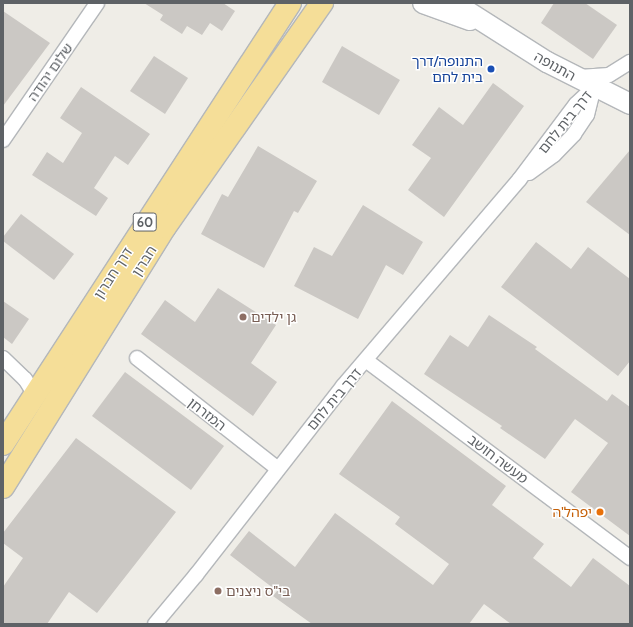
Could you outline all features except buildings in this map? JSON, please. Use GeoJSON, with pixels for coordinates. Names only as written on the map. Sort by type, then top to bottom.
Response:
{"type":"FeatureCollection","features":[{"type":"Feature","properties":{"kind":"highway","name":"דרך חברון"},"geometry":{"type":"LineString","coordinates":[[3,444],[290,3]]}},
{"type":"Feature","properties":{"kind":"highway","name":"חברון"},"geometry":{"type":"LineString","coordinates":[[3,487],[166,227],[322,3]]}},
{"type":"Feature","properties":{"kind":"street","name":"שלום יהודה"},"geometry":{"type":"LineString","coordinates":[[3,140],[97,3]]}},
{"type":"Feature","properties":{"kind":"street","name":"התנופה"},"geometry":{"type":"LineString","coordinates":[[423,3],[450,15],[483,23]]}},
{"type":"Feature","properties":{"kind":"street","name":"התנופה"},"geometry":{"type":"LineString","coordinates":[[454,3],[483,23],[571,76],[630,104]]}},
{"type":"Feature","properties":{"kind":"street"},"geometry":{"type":"LineString","coordinates":[[571,76],[609,75],[630,62]]}},
{"type":"Feature","properties":{"kind":"street","name":"דרך בית לחם"},"geometry":{"type":"LineString","coordinates":[[155,624],[196,575],[343,386],[367,361],[519,180],[554,155],[574,134],[589,110],[594,87]]}},
{"type":"Feature","properties":{"kind":"street"},"geometry":{"type":"LineString","coordinates":[[3,358],[25,379],[35,395]]}},
{"type":"Feature","properties":{"kind":"street","name":"המזרחן"},"geometry":{"type":"LineString","coordinates":[[137,358],[278,469]]}},
{"type":"Feature","properties":{"kind":"street","name":"מעשה חושב"},"geometry":{"type":"LineString","coordinates":[[367,361],[630,558]]}},
{"type":"Feature","properties":{"kind":"place","name":"התנופה/דרך בית לחם"},"geometry":{"type":"Point","coordinates":[491,69]}},
{"type":"Feature","properties":{"kind":"place","name":"גן ילדים"},"geometry":{"type":"Point","coordinates":[243,317]}},
{"type":"Feature","properties":{"kind":"place","name":"יפהל'ה"},"geometry":{"type":"Point","coordinates":[600,512]}},
{"type":"Feature","properties":{"kind":"place","name":"בי\"ס ניצנים"},"geometry":{"type":"Point","coordinates":[218,591]}}]}
